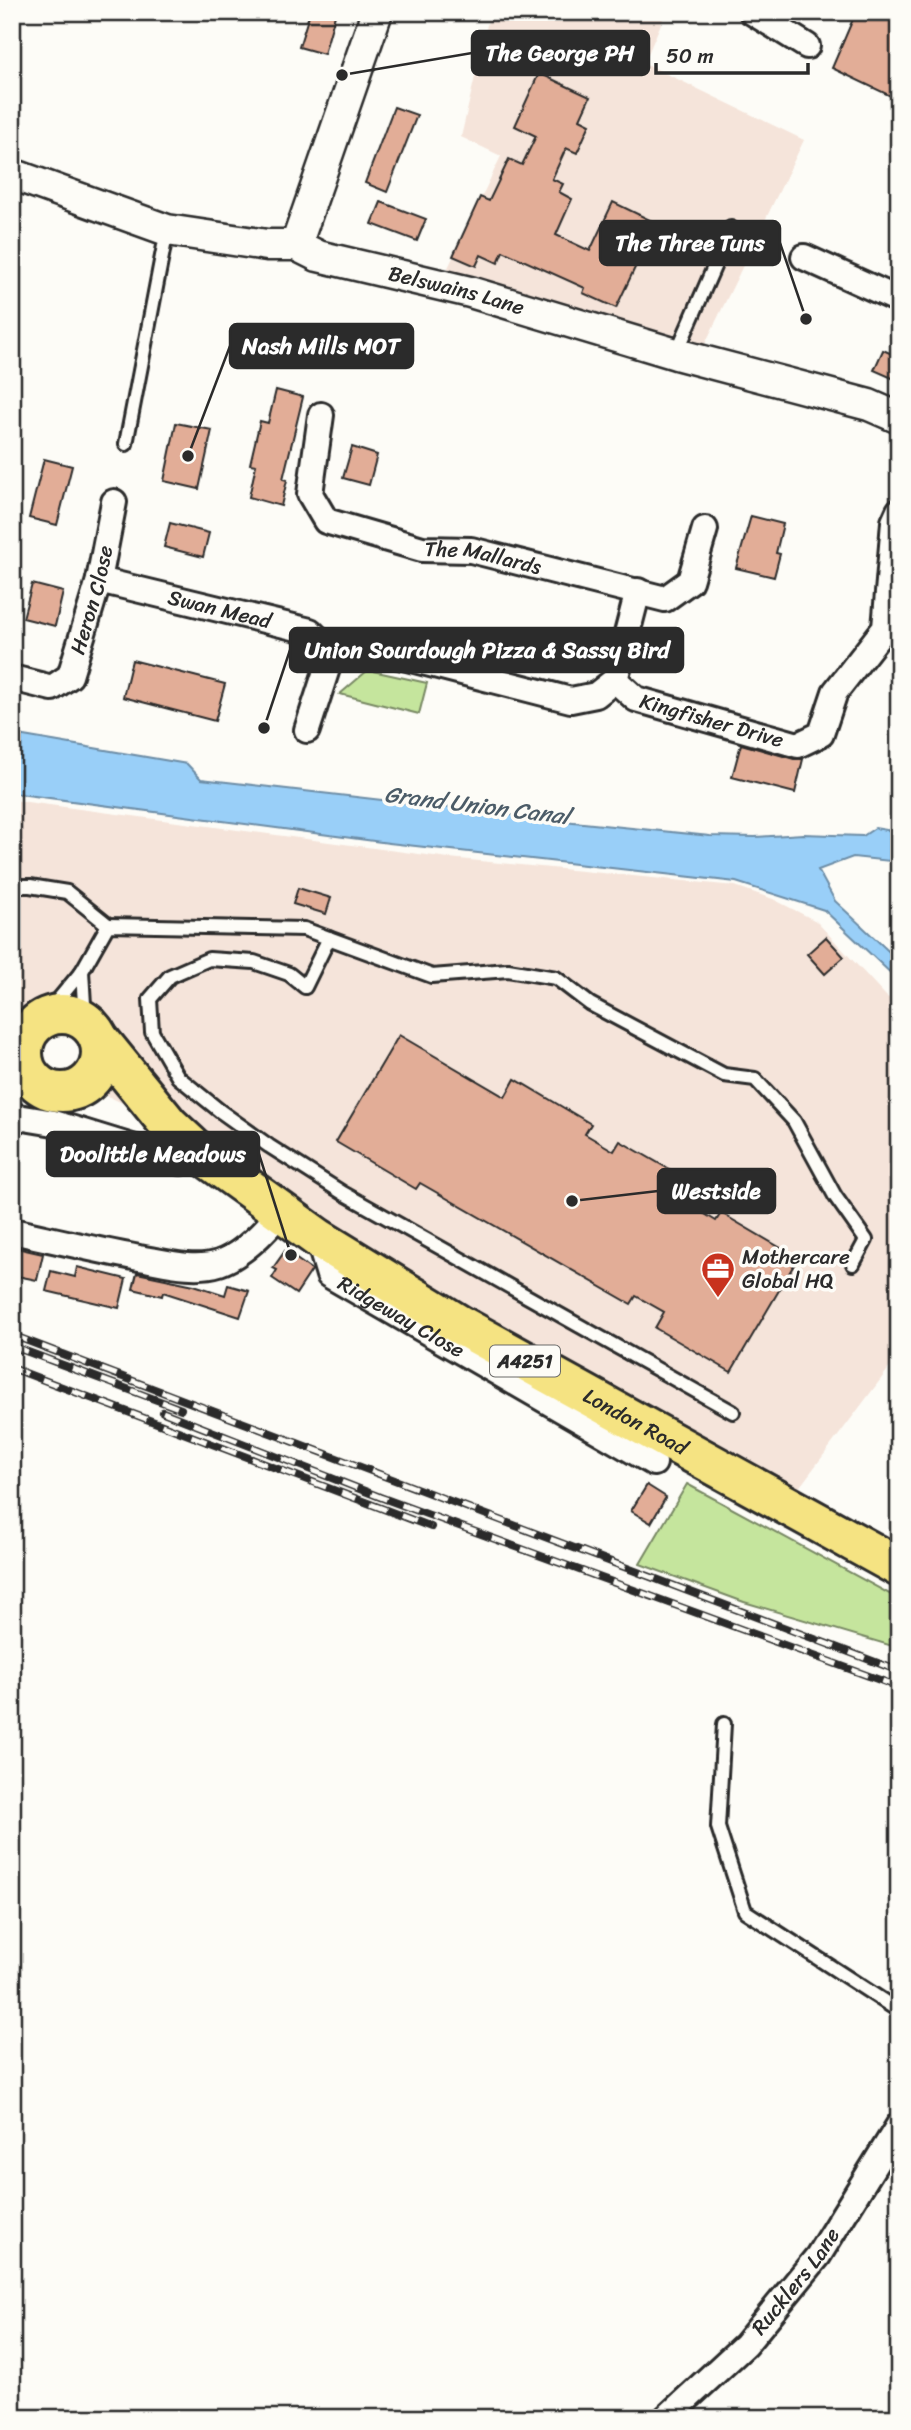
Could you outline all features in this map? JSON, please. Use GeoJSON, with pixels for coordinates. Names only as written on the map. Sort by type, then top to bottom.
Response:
{"type":"FeatureCollection","features":[{"type":"Feature","properties":{"kind":"main road"},"geometry":{"type":"LineString","coordinates":[[57,1014],[71,1014],[92,1030],[101,1052],[95,1073],[84,1085],[44,1088],[31,1077],[23,1059],[23,1046],[29,1029],[57,1014]]}},
{"type":"Feature","properties":{"kind":"main road","name":"London Road"},"geometry":{"type":"LineString","coordinates":[[92,1030],[183,1137]]}},
{"type":"Feature","properties":{"kind":"main road","name":"London Road"},"geometry":{"type":"LineString","coordinates":[[44,1088],[105,1094],[183,1137],[318,1238],[458,1324],[899,1567]]}},
{"type":"Feature","properties":{"kind":"street"},"geometry":{"type":"LineString","coordinates":[[296,245],[377,12]]}},
{"type":"Feature","properties":{"kind":"street"},"geometry":{"type":"LineString","coordinates":[[752,12],[807,46]]}},
{"type":"Feature","properties":{"kind":"street","name":"Belswains Lane"},"geometry":{"type":"LineString","coordinates":[[12,174],[167,230],[267,245],[296,245],[318,256],[470,292],[676,354],[869,405],[899,418]]}},
{"type":"Feature","properties":{"kind":"street"},"geometry":{"type":"LineString","coordinates":[[804,257],[899,300]]}},
{"type":"Feature","properties":{"kind":"street","name":"The Mallards"},"geometry":{"type":"LineString","coordinates":[[321,415],[310,494],[326,522],[422,548],[471,550],[665,599],[690,581],[705,529]]}},
{"type":"Feature","properties":{"kind":"street","name":"Heron Close"},"geometry":{"type":"LineString","coordinates":[[12,678],[52,688],[69,676],[99,580],[114,502]]}},
{"type":"Feature","properties":{"kind":"street","name":"Kingfisher Drive"},"geometry":{"type":"LineString","coordinates":[[638,591],[606,687],[636,699],[798,745],[821,734],[835,692],[885,628],[894,522],[899,511]]}},
{"type":"Feature","properties":{"kind":"street","name":"Swan Mead"},"geometry":{"type":"LineString","coordinates":[[99,580],[310,631],[332,653]]}},
{"type":"Feature","properties":{"kind":"street"},"geometry":{"type":"LineString","coordinates":[[307,730],[332,653],[364,647],[571,700],[606,687]]}},
{"type":"Feature","properties":{"kind":"street"},"geometry":{"type":"LineString","coordinates":[[12,1116],[54,1123],[181,1162],[183,1137]]}},
{"type":"Feature","properties":{"kind":"street"},"geometry":{"type":"LineString","coordinates":[[12,1231],[184,1266],[219,1263],[243,1249],[281,1212]]}},
{"type":"Feature","properties":{"kind":"street","name":"Ridgeway Close"},"geometry":{"type":"LineString","coordinates":[[318,1238],[329,1275],[654,1463]]}},
{"type":"Feature","properties":{"kind":"street","name":"Rucklers Lane"},"geometry":{"type":"LineString","coordinates":[[667,2418],[745,2344],[818,2256],[899,2125]]}},
{"type":"Feature","properties":{"kind":"lane"},"geometry":{"type":"LineString","coordinates":[[676,354],[731,228]]}},
{"type":"Feature","properties":{"kind":"lane"},"geometry":{"type":"LineString","coordinates":[[126,444],[167,230]]}},
{"type":"Feature","properties":{"kind":"lane"},"geometry":{"type":"LineString","coordinates":[[12,886],[67,892],[108,925],[304,929],[432,976],[508,970],[556,978],[590,1004],[724,1075],[754,1079],[794,1121],[835,1196],[866,1240],[853,1264]]}},
{"type":"Feature","properties":{"kind":"lane"},"geometry":{"type":"LineString","coordinates":[[29,1029],[82,971],[108,925]]}},
{"type":"Feature","properties":{"kind":"lane"},"geometry":{"type":"LineString","coordinates":[[329,938],[305,987],[289,974],[254,962],[209,959],[170,976],[150,999],[152,1032],[178,1077],[269,1146],[344,1193],[733,1412]]}},
{"type":"Feature","properties":{"kind":"lane"},"geometry":{"type":"LineString","coordinates":[[82,971],[92,1030]]}},
{"type":"Feature","properties":{"kind":"lane"},"geometry":{"type":"LineString","coordinates":[[724,1724],[718,1827],[745,1911],[899,2011]]}},
{"type":"Feature","properties":{"kind":"shaded area"},"geometry":{"type":"Polygon","coordinates":[[[490,12],[666,12],[644,63],[804,140],[703,348],[681,333],[664,339],[447,270],[501,156],[461,137],[490,12]]]}},
{"type":"Feature","properties":{"kind":"shaded area"},"geometry":{"type":"Polygon","coordinates":[[[12,800],[449,858],[735,886],[773,899],[816,921],[887,997],[899,1003],[899,1355],[786,1505],[169,1125],[84,1085],[99,1039],[85,1021],[57,1014],[12,1040],[12,800]]]}},
{"type":"Feature","properties":{"kind":"green space"},"geometry":{"type":"Polygon","coordinates":[[[368,670],[427,683],[419,714],[340,694],[368,670]]]}},
{"type":"Feature","properties":{"kind":"green space"},"geometry":{"type":"Polygon","coordinates":[[[687,1484],[899,1599],[899,1648],[744,1602],[640,1564],[687,1484]]]}},
{"type":"Feature","properties":{"kind":"water"},"geometry":{"type":"Polygon","coordinates":[[[12,734],[187,764],[201,779],[554,820],[710,836],[863,836],[875,828],[899,832],[899,862],[853,857],[818,870],[835,901],[899,961],[899,981],[824,910],[736,882],[389,843],[12,793],[12,734]]]}},
{"type":"Feature","properties":{"kind":"building"},"geometry":{"type":"Polygon","coordinates":[[[310,12],[336,12],[324,54],[299,47],[310,12]]]}},
{"type":"Feature","properties":{"kind":"building"},"geometry":{"type":"Polygon","coordinates":[[[856,12],[899,12],[899,100],[832,68],[856,12]]]}},
{"type":"Feature","properties":{"kind":"building"},"geometry":{"type":"Polygon","coordinates":[[[539,73],[590,97],[580,119],[590,124],[577,153],[566,148],[552,179],[563,184],[559,192],[572,199],[556,235],[590,251],[613,202],[656,223],[616,308],[583,293],[585,288],[503,251],[498,263],[481,255],[476,266],[453,256],[480,197],[489,201],[509,159],[522,165],[536,136],[515,126],[539,73]]]}},
{"type":"Feature","properties":{"kind":"building"},"geometry":{"type":"Polygon","coordinates":[[[394,107],[417,115],[387,192],[365,183],[394,107]]]}},
{"type":"Feature","properties":{"kind":"building"},"geometry":{"type":"Polygon","coordinates":[[[381,202],[426,219],[417,241],[372,224],[381,202]]]}},
{"type":"Feature","properties":{"kind":"building"},"geometry":{"type":"Polygon","coordinates":[[[883,350],[899,357],[899,381],[874,370],[883,350]]]}},
{"type":"Feature","properties":{"kind":"building"},"geometry":{"type":"Polygon","coordinates":[[[276,390],[303,397],[283,479],[287,480],[281,506],[249,497],[256,465],[250,464],[260,421],[268,423],[276,390]]]}},
{"type":"Feature","properties":{"kind":"building"},"geometry":{"type":"Polygon","coordinates":[[[176,423],[212,430],[199,489],[164,481],[176,423]]]}},
{"type":"Feature","properties":{"kind":"building"},"geometry":{"type":"Polygon","coordinates":[[[352,447],[377,455],[369,485],[343,478],[352,447]]]}},
{"type":"Feature","properties":{"kind":"building"},"geometry":{"type":"Polygon","coordinates":[[[44,459],[72,466],[57,525],[29,518],[44,459]]]}},
{"type":"Feature","properties":{"kind":"building"},"geometry":{"type":"Polygon","coordinates":[[[751,516],[783,524],[774,577],[736,568],[751,516]]]}},
{"type":"Feature","properties":{"kind":"building"},"geometry":{"type":"Polygon","coordinates":[[[170,523],[209,533],[203,557],[164,547],[170,523]]]}},
{"type":"Feature","properties":{"kind":"building"},"geometry":{"type":"Polygon","coordinates":[[[32,584],[63,592],[55,626],[23,618],[32,584]]]}},
{"type":"Feature","properties":{"kind":"building"},"geometry":{"type":"Polygon","coordinates":[[[132,660],[225,684],[215,721],[123,697],[132,660]]]}},
{"type":"Feature","properties":{"kind":"building"},"geometry":{"type":"Polygon","coordinates":[[[741,744],[794,759],[803,759],[795,793],[732,777],[741,744]]]}},
{"type":"Feature","properties":{"kind":"building"},"geometry":{"type":"Polygon","coordinates":[[[298,888],[331,898],[326,914],[293,904],[298,888]]]}},
{"type":"Feature","properties":{"kind":"building"},"geometry":{"type":"Polygon","coordinates":[[[826,937],[844,957],[825,974],[807,954],[826,937]]]}},
{"type":"Feature","properties":{"kind":"building"},"geometry":{"type":"Polygon","coordinates":[[[399,1035],[505,1097],[515,1079],[591,1124],[585,1134],[614,1151],[620,1141],[700,1187],[690,1205],[716,1221],[721,1213],[798,1258],[731,1372],[655,1328],[664,1312],[636,1296],[631,1304],[420,1183],[416,1189],[336,1142],[399,1035]]]}},
{"type":"Feature","properties":{"kind":"building"},"geometry":{"type":"Polygon","coordinates":[[[12,1247],[43,1254],[37,1280],[12,1275],[12,1247]]]}},
{"type":"Feature","properties":{"kind":"building"},"geometry":{"type":"Polygon","coordinates":[[[285,1251],[312,1270],[296,1294],[272,1278],[277,1270],[273,1268],[285,1251]]]}},
{"type":"Feature","properties":{"kind":"building"},"geometry":{"type":"Polygon","coordinates":[[[77,1267],[126,1279],[119,1308],[46,1291],[51,1271],[75,1277],[77,1267]]]}},
{"type":"Feature","properties":{"kind":"building"},"geometry":{"type":"Polygon","coordinates":[[[137,1273],[194,1285],[225,1295],[228,1285],[249,1291],[240,1317],[163,1292],[162,1296],[133,1289],[137,1273]]]}},
{"type":"Feature","properties":{"kind":"building"},"geometry":{"type":"Polygon","coordinates":[[[647,1485],[666,1497],[651,1523],[631,1511],[647,1485]]]}},
{"type":"Feature","properties":{"kind":"railway"},"geometry":{"type":"LineString","coordinates":[[12,1335],[899,1671]]}},
{"type":"Feature","properties":{"kind":"railway"},"geometry":{"type":"LineString","coordinates":[[12,1346],[181,1409]]}},
{"type":"Feature","properties":{"kind":"railway"},"geometry":{"type":"LineString","coordinates":[[12,1368],[431,1527]]}},
{"type":"Feature","properties":{"kind":"railway"},"geometry":{"type":"LineString","coordinates":[[163,1412],[380,1497],[899,1687]]}},
{"type":"Feature","properties":{"kind":"place","name":"The George PH"},"geometry":{"type":"Point","coordinates":[342,75]}},
{"type":"Feature","properties":{"kind":"place","name":"The Three Tuns"},"geometry":{"type":"Point","coordinates":[806,319]}},
{"type":"Feature","properties":{"kind":"place","name":"Nash Mills MOT"},"geometry":{"type":"Point","coordinates":[188,456]}},
{"type":"Feature","properties":{"kind":"place","name":"Union Sourdough Pizza & Sassy Bird"},"geometry":{"type":"Point","coordinates":[264,728]}},
{"type":"Feature","properties":{"kind":"place","name":"Westside"},"geometry":{"type":"Point","coordinates":[572,1201]}},
{"type":"Feature","properties":{"kind":"place","name":"Doolittle Meadows"},"geometry":{"type":"Point","coordinates":[291,1255]}},
{"type":"Feature","properties":{"kind":"place","name":"Mothercare Global HQ"},"geometry":{"type":"Point","coordinates":[718,1299]}},
{"type":"Feature","properties":{"kind":"water label","name":"Grand Union Canal"},"geometry":{"type":"Point","coordinates":[477,805]}}]}
